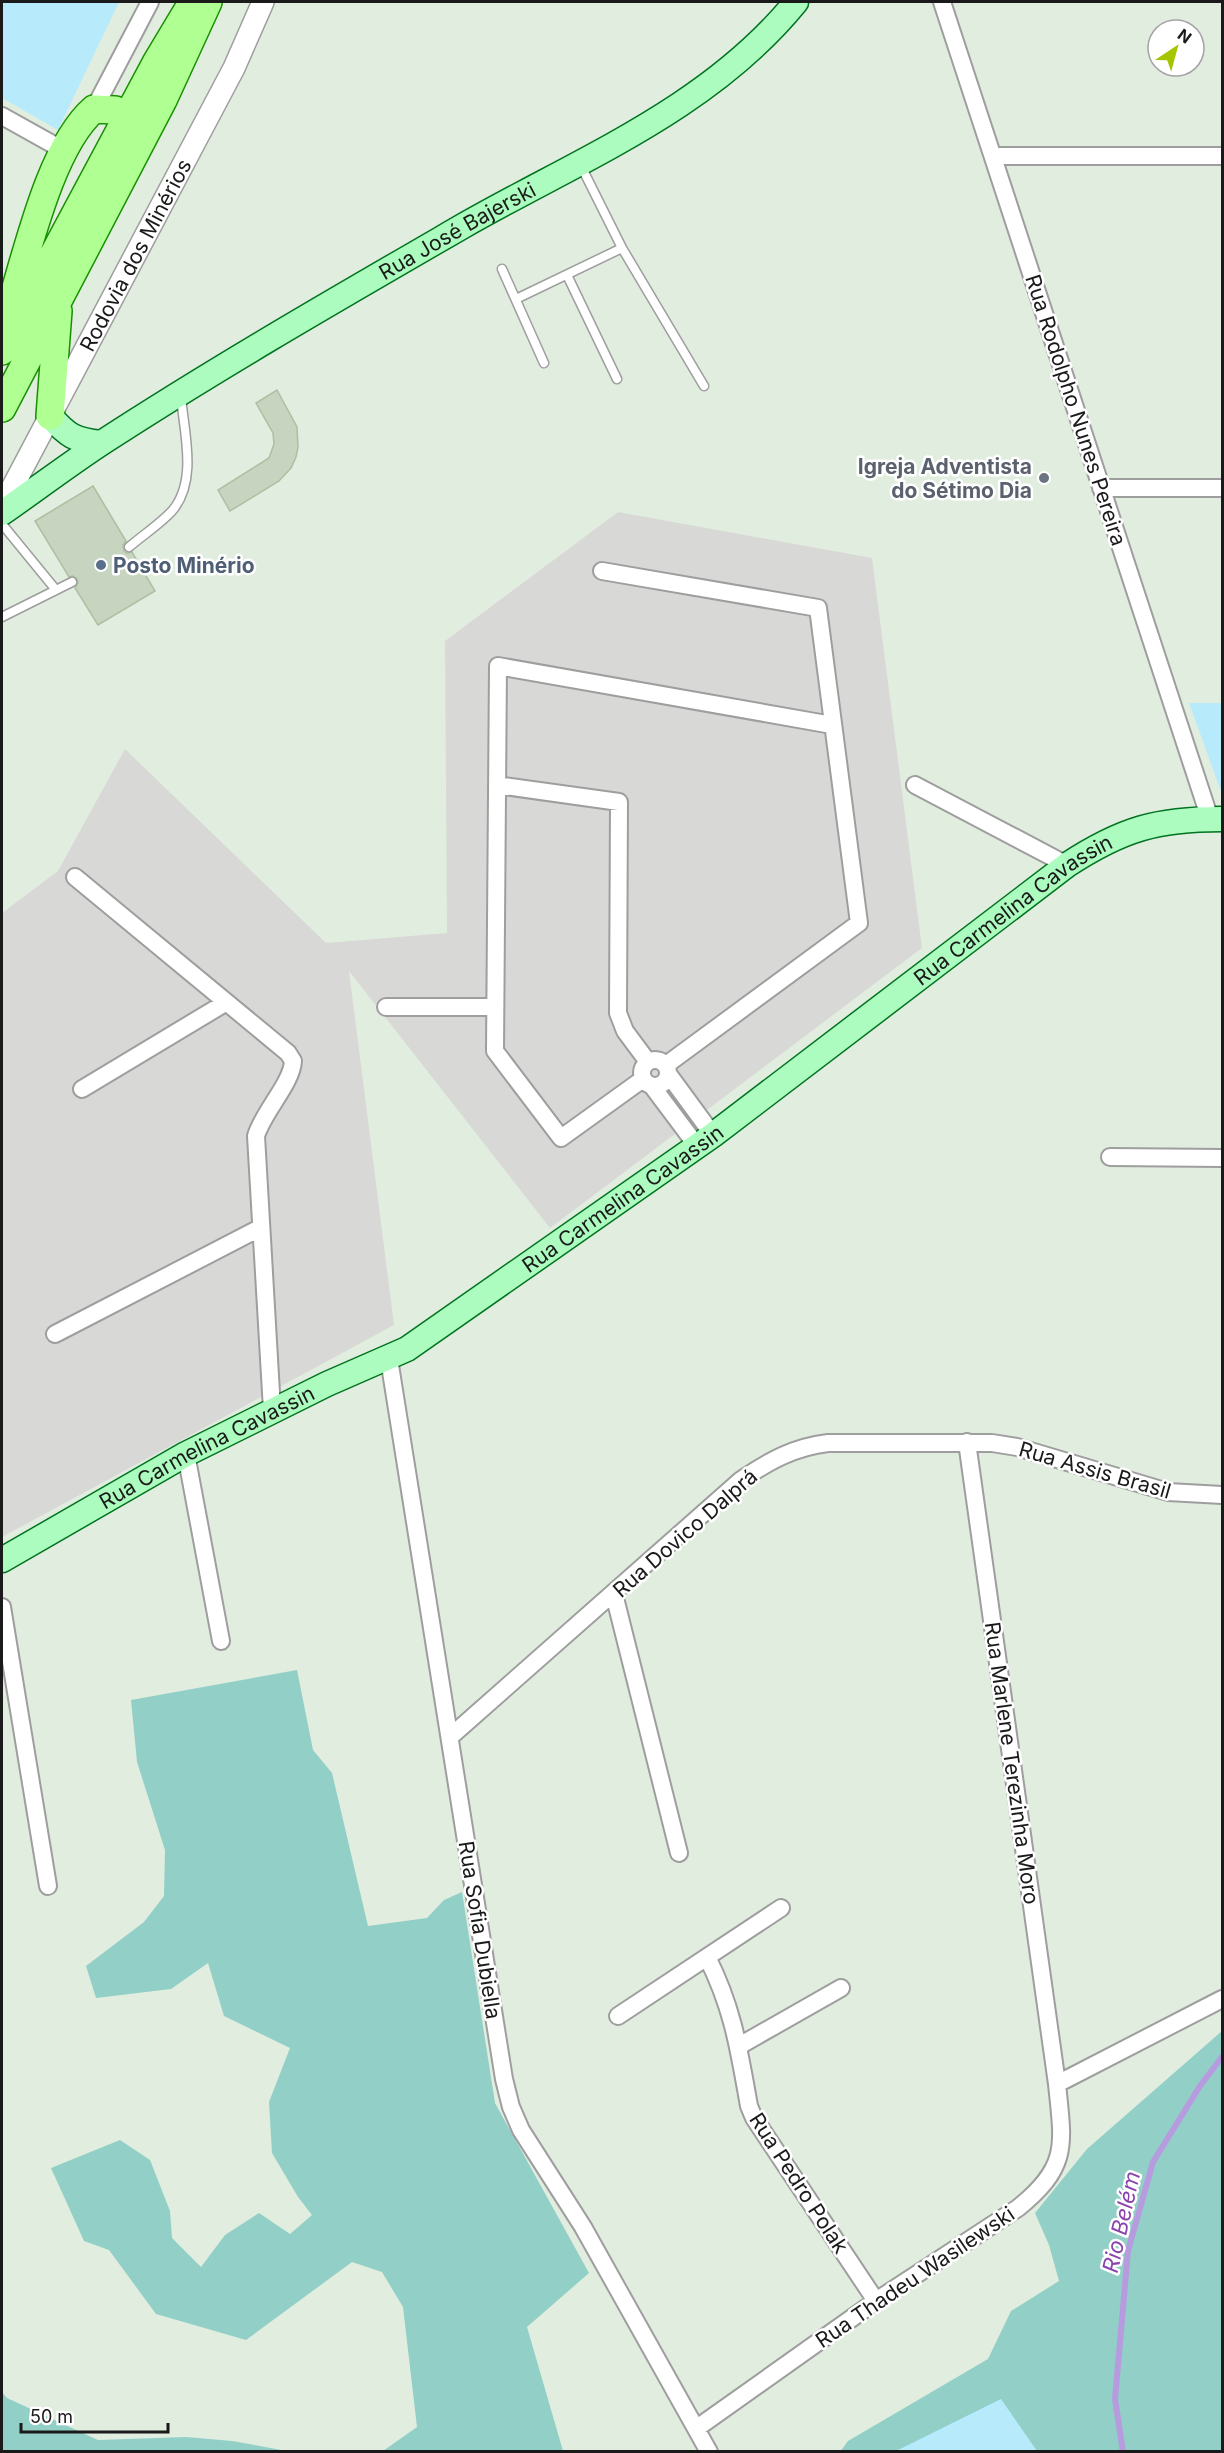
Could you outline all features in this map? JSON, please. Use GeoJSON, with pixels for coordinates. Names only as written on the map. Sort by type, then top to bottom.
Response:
{"type":"FeatureCollection","features":[{"type":"Feature","properties":{"kind":"main road"},"geometry":{"type":"LineString","coordinates":[[2,351],[156,63],[193,2]]}},
{"type":"Feature","properties":{"kind":"main road"},"geometry":{"type":"LineString","coordinates":[[2,408],[139,149],[208,2]]}},
{"type":"Feature","properties":{"kind":"main road","name":"Rua José Bajerski"},"geometry":{"type":"LineString","coordinates":[[2,513],[101,443],[180,393],[463,226],[654,123],[744,56],[773,29],[796,2]]}},
{"type":"Feature","properties":{"kind":"main road"},"geometry":{"type":"LineString","coordinates":[[2,334],[41,208],[63,150],[81,120],[156,63]]}},
{"type":"Feature","properties":{"kind":"main road"},"geometry":{"type":"LineString","coordinates":[[94,109],[115,110],[129,115],[136,128],[139,149]]}},
{"type":"Feature","properties":{"kind":"main road"},"geometry":{"type":"LineString","coordinates":[[63,150],[88,190]]}},
{"type":"Feature","properties":{"kind":"main road"},"geometry":{"type":"LineString","coordinates":[[59,297],[50,416],[65,433],[79,441],[101,443]]}},
{"type":"Feature","properties":{"kind":"main road","name":"Rua Carmelina Cavassin"},"geometry":{"type":"LineString","coordinates":[[2,1560],[142,1477],[186,1454],[272,1410],[407,1350],[705,1141],[1067,865],[1119,834],[1148,825],[1216,819]]}},
{"type":"Feature","properties":{"kind":"street"},"geometry":{"type":"LineString","coordinates":[[94,109],[150,2]]}},
{"type":"Feature","properties":{"kind":"street","name":"Rodovia dos Minérios"},"geometry":{"type":"LineString","coordinates":[[2,507],[234,68],[263,2]]}},
{"type":"Feature","properties":{"kind":"street","name":"Rua Rodolpho Nunes Pereira"},"geometry":{"type":"LineString","coordinates":[[942,2],[1101,488],[1216,819]]}},
{"type":"Feature","properties":{"kind":"street"},"geometry":{"type":"LineString","coordinates":[[2,116],[63,150]]}},
{"type":"Feature","properties":{"kind":"street"},"geometry":{"type":"LineString","coordinates":[[993,156],[1222,156]]}},
{"type":"Feature","properties":{"kind":"street"},"geometry":{"type":"LineString","coordinates":[[1101,488],[1222,488]]}},
{"type":"Feature","properties":{"kind":"street"},"geometry":{"type":"LineString","coordinates":[[602,571],[818,608],[858,923],[667,1070],[661,1085],[648,1083],[561,1138],[498,1057],[494,1046],[498,666],[832,725]]}},
{"type":"Feature","properties":{"kind":"street"},"geometry":{"type":"LineString","coordinates":[[497,785],[619,802],[618,1013],[625,1031],[648,1062]]}},
{"type":"Feature","properties":{"kind":"street"},"geometry":{"type":"LineString","coordinates":[[915,785],[1067,865]]}},
{"type":"Feature","properties":{"kind":"street"},"geometry":{"type":"LineString","coordinates":[[75,877],[288,1053],[293,1061],[291,1071],[263,1118],[256,1136],[272,1410]]}},
{"type":"Feature","properties":{"kind":"street"},"geometry":{"type":"LineString","coordinates":[[82,1089],[225,1003]]}},
{"type":"Feature","properties":{"kind":"street"},"geometry":{"type":"LineString","coordinates":[[386,1007],[494,1007]]}},
{"type":"Feature","properties":{"kind":"street"},"geometry":{"type":"LineString","coordinates":[[655,1059],[667,1070],[705,1141],[648,1083],[643,1068],[648,1062],[655,1059]]}},
{"type":"Feature","properties":{"kind":"street"},"geometry":{"type":"LineString","coordinates":[[1110,1157],[1222,1158]]}},
{"type":"Feature","properties":{"kind":"street"},"geometry":{"type":"LineString","coordinates":[[55,1334],[260,1228]]}},
{"type":"Feature","properties":{"kind":"street","name":"Rua Sofia Dubiella"},"geometry":{"type":"LineString","coordinates":[[388,1359],[504,2079],[511,2107],[525,2137],[583,2227],[709,2451]]}},
{"type":"Feature","properties":{"kind":"street","name":"Rua Dovico Dalprá"},"geometry":{"type":"LineString","coordinates":[[450,1737],[615,1594],[741,1480],[785,1453],[828,1443],[967,1442]]}},
{"type":"Feature","properties":{"kind":"street","name":"Rua Assis Brasil"},"geometry":{"type":"LineString","coordinates":[[967,1442],[1017,1447],[1168,1492],[1222,1495]]}},
{"type":"Feature","properties":{"kind":"street","name":"Rua Marlene Terezinha Moro"},"geometry":{"type":"LineString","coordinates":[[967,1442],[1057,2084]]}},
{"type":"Feature","properties":{"kind":"street"},"geometry":{"type":"LineString","coordinates":[[186,1454],[221,1641]]}},
{"type":"Feature","properties":{"kind":"street"},"geometry":{"type":"LineString","coordinates":[[615,1594],[680,1853]]}},
{"type":"Feature","properties":{"kind":"street"},"geometry":{"type":"LineString","coordinates":[[2,1607],[48,1886]]}},
{"type":"Feature","properties":{"kind":"street"},"geometry":{"type":"LineString","coordinates":[[618,2016],[781,1908]]}},
{"type":"Feature","properties":{"kind":"street","name":"Rua Pedro Polak"},"geometry":{"type":"LineString","coordinates":[[707,1957],[722,1986],[731,2013],[749,2106],[754,2118],[876,2301]]}},
{"type":"Feature","properties":{"kind":"street"},"geometry":{"type":"LineString","coordinates":[[739,2046],[841,1988]]}},
{"type":"Feature","properties":{"kind":"street"},"geometry":{"type":"LineString","coordinates":[[1057,2084],[1222,1999]]}},
{"type":"Feature","properties":{"kind":"street","name":"Rua Thadeu Wasilewski"},"geometry":{"type":"LineString","coordinates":[[697,2428],[876,2301],[1036,2194],[1050,2178],[1059,2158],[1062,2133],[1057,2084]]}},
{"type":"Feature","properties":{"kind":"lane"},"geometry":{"type":"LineString","coordinates":[[579,164],[622,248],[704,386]]}},
{"type":"Feature","properties":{"kind":"lane"},"geometry":{"type":"LineString","coordinates":[[516,299],[622,248]]}},
{"type":"Feature","properties":{"kind":"lane"},"geometry":{"type":"LineString","coordinates":[[502,269],[544,363]]}},
{"type":"Feature","properties":{"kind":"lane"},"geometry":{"type":"LineString","coordinates":[[567,275],[617,379]]}},
{"type":"Feature","properties":{"kind":"lane"},"geometry":{"type":"LineString","coordinates":[[129,547],[172,510],[182,494],[188,471],[180,393]]}},
{"type":"Feature","properties":{"kind":"lane"},"geometry":{"type":"LineString","coordinates":[[2,524],[56,590]]}},
{"type":"Feature","properties":{"kind":"lane"},"geometry":{"type":"LineString","coordinates":[[2,617],[72,582]]}},
{"type":"Feature","properties":{"kind":"shaded area"},"geometry":{"type":"Polygon","coordinates":[[[2,2],[119,2],[58,130],[2,98],[2,2]]]}},
{"type":"Feature","properties":{"kind":"shaded area"},"geometry":{"type":"Polygon","coordinates":[[[618,512],[872,558],[922,948],[550,1228],[349,971],[394,1325],[2,1537],[2,913],[58,871],[125,749],[326,943],[447,933],[445,641],[618,512]]]}},
{"type":"Feature","properties":{"kind":"shaded area"},"geometry":{"type":"Polygon","coordinates":[[[1189,703],[1222,703],[1222,794],[1189,703]]]}},
{"type":"Feature","properties":{"kind":"shaded area"},"geometry":{"type":"Polygon","coordinates":[[[297,1670],[313,1750],[332,1773],[368,1926],[427,1918],[444,1900],[462,1892],[495,2103],[589,2273],[527,2327],[563,2451],[383,2451],[417,2427],[403,2307],[382,2272],[352,2262],[246,2340],[156,2314],[109,2250],[84,2241],[51,2168],[120,2140],[150,2160],[170,2211],[172,2238],[201,2267],[225,2235],[259,2213],[290,2234],[312,2215],[298,2197],[272,2153],[269,2102],[290,2048],[224,2016],[208,1963],[171,1989],[96,1998],[86,1966],[144,1922],[164,1896],[165,1850],[137,1762],[131,1700],[297,1670]]]}},
{"type":"Feature","properties":{"kind":"shaded area"},"geometry":{"type":"Polygon","coordinates":[[[1222,2031],[1222,2451],[840,2452],[848,2441],[988,2359],[1011,2311],[1059,2281],[1049,2245],[1035,2213],[1087,2149],[1222,2031]]]}},
{"type":"Feature","properties":{"kind":"shaded area"},"geometry":{"type":"Polygon","coordinates":[[[2,2392],[7,2398],[98,2440],[186,2437],[232,2441],[287,2451],[2,2451],[2,2392]]]}},
{"type":"Feature","properties":{"kind":"shaded area"},"geometry":{"type":"Polygon","coordinates":[[[1001,2399],[1037,2451],[896,2451],[1001,2399]]]}},
{"type":"Feature","properties":{"kind":"building"},"geometry":{"type":"Polygon","coordinates":[[[277,390],[297,427],[296,457],[291,468],[279,481],[230,511],[218,490],[269,458],[274,444],[273,433],[256,403],[277,390]]]}},
{"type":"Feature","properties":{"kind":"building","name":"Posto Minério"},"geometry":{"type":"Polygon","coordinates":[[[93,486],[126,541],[123,545],[124,551],[132,552],[155,591],[98,625],[75,588],[78,583],[77,579],[73,576],[69,577],[35,521],[93,486]]]}},
{"type":"Feature","properties":{"kind":"waterway","name":"Rio Belém"},"geometry":{"type":"LineString","coordinates":[[1123,2452],[1115,2399],[1128,2251],[1153,2162],[1200,2086],[1222,2057]]}},
{"type":"Feature","properties":{"kind":"place","name":"Igreja Adventista do Sétimo Dia"},"geometry":{"type":"Point","coordinates":[1044,478]}},
{"type":"Feature","properties":{"kind":"place","name":"Posto Minério"},"geometry":{"type":"Point","coordinates":[101,565]}}]}
